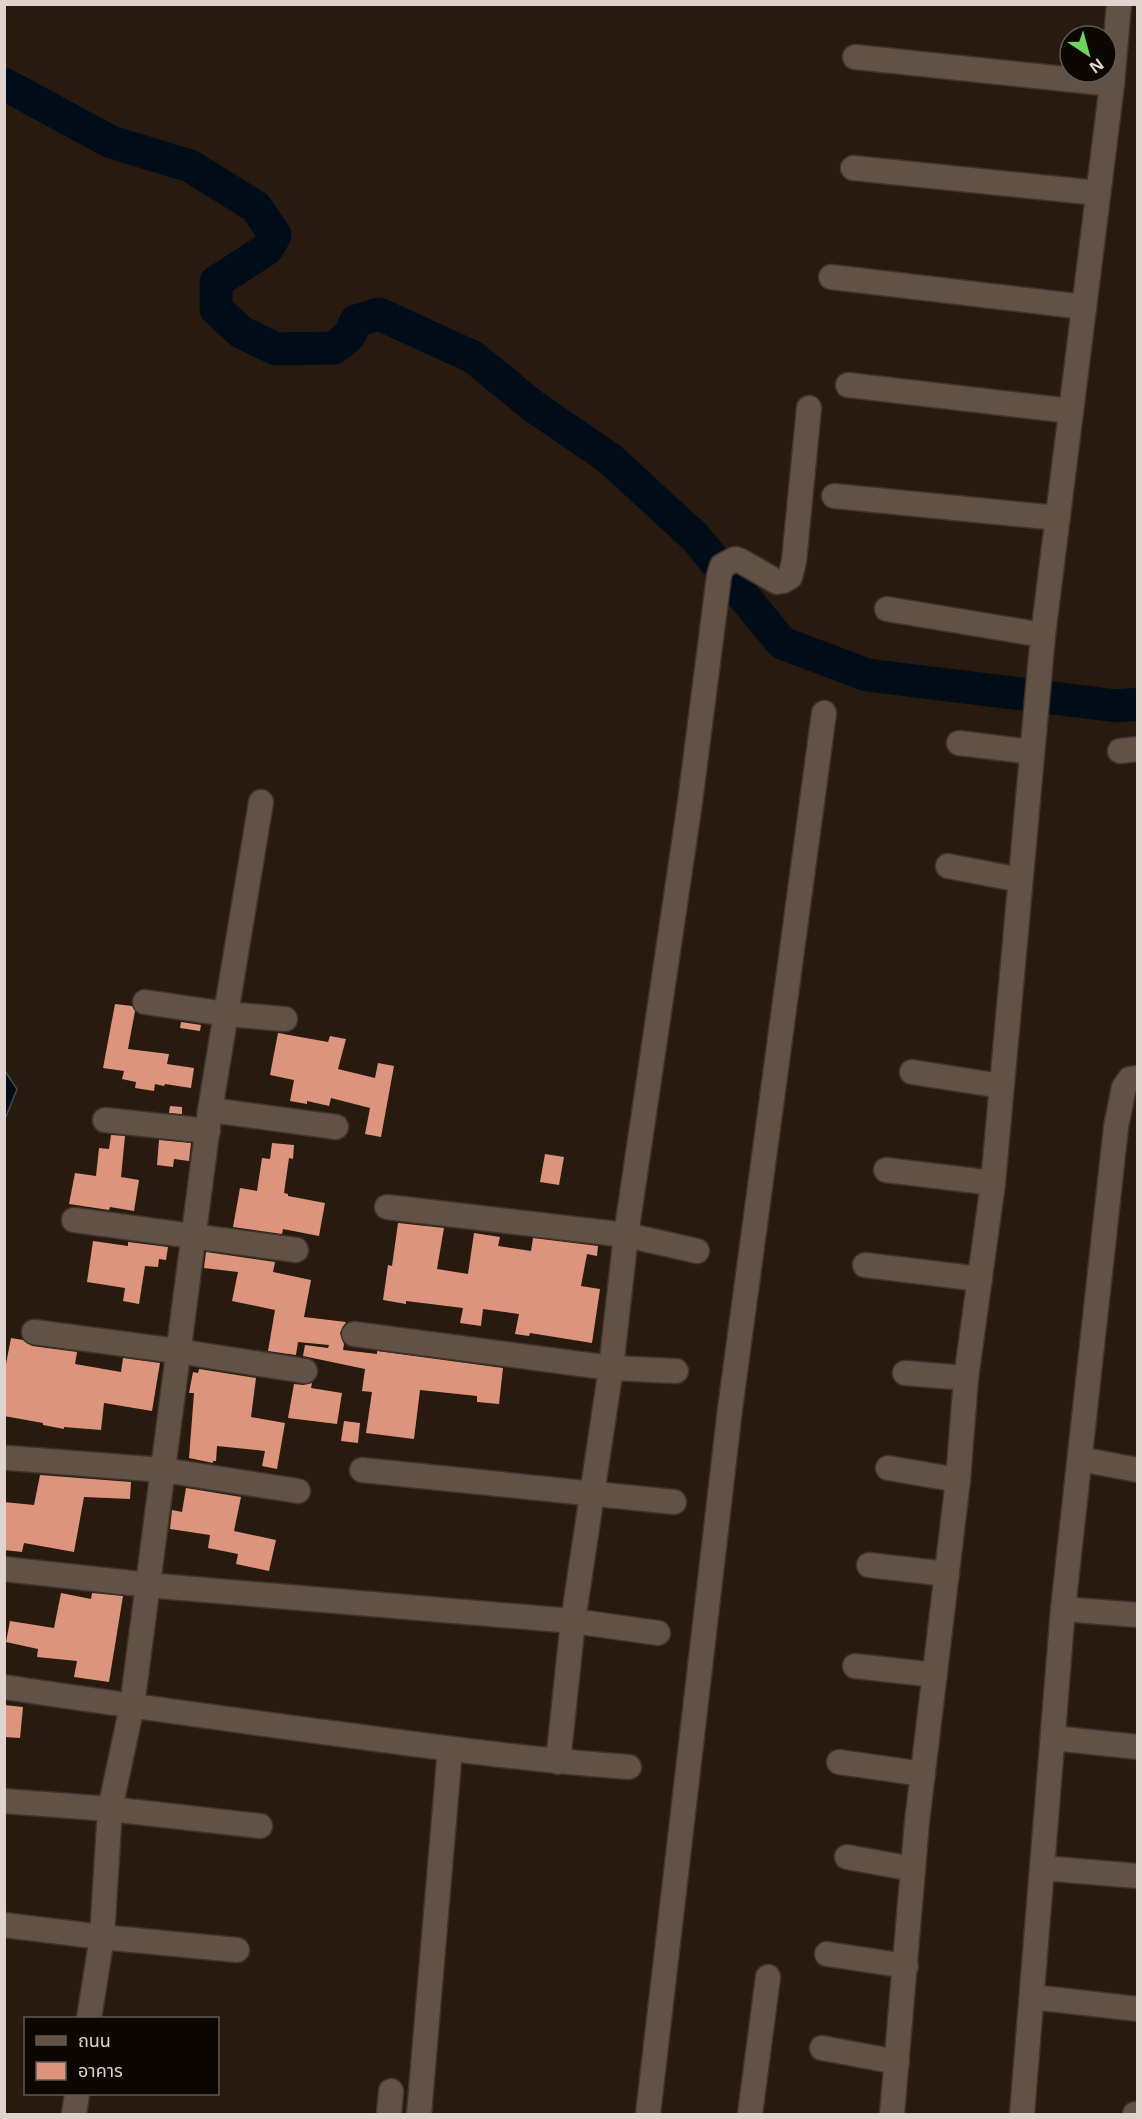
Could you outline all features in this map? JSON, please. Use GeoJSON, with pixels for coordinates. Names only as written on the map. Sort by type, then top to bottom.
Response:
{"type":"FeatureCollection","features":[{"type":"Feature","properties":{"kind":"street"},"geometry":{"type":"LineString","coordinates":[[1117,24],[1119,4]]}},
{"type":"Feature","properties":{"kind":"street"},"geometry":{"type":"LineString","coordinates":[[855,57],[1058,78]]}},
{"type":"Feature","properties":{"kind":"street"},"geometry":{"type":"LineString","coordinates":[[892,2115],[922,1774],[958,1480],[966,1378],[993,1183],[1043,635],[1112,84]]}},
{"type":"Feature","properties":{"kind":"street"},"geometry":{"type":"LineString","coordinates":[[853,168],[1098,193]]}},
{"type":"Feature","properties":{"kind":"street"},"geometry":{"type":"LineString","coordinates":[[831,277],[1084,307]]}},
{"type":"Feature","properties":{"kind":"street"},"geometry":{"type":"LineString","coordinates":[[848,385],[1071,411]]}},
{"type":"Feature","properties":{"kind":"street"},"geometry":{"type":"LineString","coordinates":[[558,1762],[573,1622],[611,1368],[626,1235],[690,802],[719,576],[722,566],[735,559],[777,582],[790,577],[794,561],[809,408]]}},
{"type":"Feature","properties":{"kind":"street"},"geometry":{"type":"LineString","coordinates":[[834,496],[1058,518]]}},
{"type":"Feature","properties":{"kind":"street"},"geometry":{"type":"LineString","coordinates":[[887,609],[1043,635]]}},
{"type":"Feature","properties":{"kind":"street"},"geometry":{"type":"LineString","coordinates":[[648,2115],[730,1409],[824,713]]}},
{"type":"Feature","properties":{"kind":"street"},"geometry":{"type":"LineString","coordinates":[[959,743],[1032,752]]}},
{"type":"Feature","properties":{"kind":"street"},"geometry":{"type":"LineString","coordinates":[[89,2017],[102,1937],[110,1809],[132,1706],[209,1120],[261,802]]}},
{"type":"Feature","properties":{"kind":"street"},"geometry":{"type":"LineString","coordinates":[[948,866],[1020,880]]}},
{"type":"Feature","properties":{"kind":"street"},"geometry":{"type":"LineString","coordinates":[[145,1002],[226,1014],[285,1019]]}},
{"type":"Feature","properties":{"kind":"street"},"geometry":{"type":"LineString","coordinates":[[912,1072],[1001,1086]]}},
{"type":"Feature","properties":{"kind":"street"},"geometry":{"type":"LineString","coordinates":[[1022,2115],[1063,1609],[1116,1127],[1124,1087],[1130,1079],[1137,1078]]}},
{"type":"Feature","properties":{"kind":"street"},"geometry":{"type":"LineString","coordinates":[[105,1120],[209,1120],[336,1127]]}},
{"type":"Feature","properties":{"kind":"street"},"geometry":{"type":"LineString","coordinates":[[886,1170],[993,1183]]}},
{"type":"Feature","properties":{"kind":"street"},"geometry":{"type":"LineString","coordinates":[[387,1207],[626,1235],[697,1251]]}},
{"type":"Feature","properties":{"kind":"street"},"geometry":{"type":"LineString","coordinates":[[74,1220],[296,1250]]}},
{"type":"Feature","properties":{"kind":"street"},"geometry":{"type":"LineString","coordinates":[[865,1264],[980,1280]]}},
{"type":"Feature","properties":{"kind":"street"},"geometry":{"type":"LineString","coordinates":[[34,1332],[305,1371]]}},
{"type":"Feature","properties":{"kind":"street"},"geometry":{"type":"LineString","coordinates":[[354,1334],[611,1368],[676,1371]]}},
{"type":"Feature","properties":{"kind":"street"},"geometry":{"type":"LineString","coordinates":[[905,1373],[966,1378]]}},
{"type":"Feature","properties":{"kind":"street"},"geometry":{"type":"LineString","coordinates":[[9,1458],[163,1470],[298,1491]]}},
{"type":"Feature","properties":{"kind":"street"},"geometry":{"type":"LineString","coordinates":[[1080,1459],[1137,1470]]}},
{"type":"Feature","properties":{"kind":"street"},"geometry":{"type":"LineString","coordinates":[[888,1468],[958,1480]]}},
{"type":"Feature","properties":{"kind":"street"},"geometry":{"type":"LineString","coordinates":[[362,1470],[674,1503]]}},
{"type":"Feature","properties":{"kind":"street"},"geometry":{"type":"LineString","coordinates":[[869,1564],[947,1574]]}},
{"type":"Feature","properties":{"kind":"street"},"geometry":{"type":"LineString","coordinates":[[4,1569],[148,1585],[573,1622],[658,1633]]}},
{"type":"Feature","properties":{"kind":"street"},"geometry":{"type":"LineString","coordinates":[[1063,1609],[1137,1615]]}},
{"type":"Feature","properties":{"kind":"street"},"geometry":{"type":"LineString","coordinates":[[855,1666],[935,1675]]}},
{"type":"Feature","properties":{"kind":"street"},"geometry":{"type":"LineString","coordinates":[[4,1687],[450,1749],[558,1762],[629,1767]]}},
{"type":"Feature","properties":{"kind":"street"},"geometry":{"type":"LineString","coordinates":[[1053,1738],[1137,1747]]}},
{"type":"Feature","properties":{"kind":"street"},"geometry":{"type":"LineString","coordinates":[[419,2115],[450,1749]]}},
{"type":"Feature","properties":{"kind":"street"},"geometry":{"type":"LineString","coordinates":[[839,1762],[922,1774]]}},
{"type":"Feature","properties":{"kind":"street"},"geometry":{"type":"LineString","coordinates":[[4,1802],[110,1809],[260,1826]]}},
{"type":"Feature","properties":{"kind":"street"},"geometry":{"type":"LineString","coordinates":[[847,1857],[913,1869]]}},
{"type":"Feature","properties":{"kind":"street"},"geometry":{"type":"LineString","coordinates":[[1042,1868],[1137,1876]]}},
{"type":"Feature","properties":{"kind":"street"},"geometry":{"type":"LineString","coordinates":[[4,1925],[237,1950]]}},
{"type":"Feature","properties":{"kind":"street"},"geometry":{"type":"LineString","coordinates":[[827,1954],[906,1966]]}},
{"type":"Feature","properties":{"kind":"street"},"geometry":{"type":"LineString","coordinates":[[750,2115],[768,1977]]}},
{"type":"Feature","properties":{"kind":"street"},"geometry":{"type":"LineString","coordinates":[[1032,1997],[1137,2009]]}},
{"type":"Feature","properties":{"kind":"street"},"geometry":{"type":"LineString","coordinates":[[822,2048],[897,2062]]}},
{"type":"Feature","properties":{"kind":"street"},"geometry":{"type":"LineString","coordinates":[[74,2115],[77,2095]]}},
{"type":"Feature","properties":{"kind":"shaded area"},"geometry":{"type":"Polygon","coordinates":[[[5,1071],[17,1089],[5,1119],[5,1071]]]}},
{"type":"Feature","properties":{"kind":"building"},"geometry":{"type":"Polygon","coordinates":[[[115,1004],[132,1006],[135,1011],[128,1049],[169,1054],[167,1064],[194,1068],[191,1088],[155,1084],[154,1091],[135,1088],[136,1082],[122,1079],[124,1071],[103,1068],[115,1004]]]}},
{"type":"Feature","properties":{"kind":"building"},"geometry":{"type":"Polygon","coordinates":[[[181,1022],[201,1025],[200,1031],[180,1028],[181,1022]]]}},
{"type":"Feature","properties":{"kind":"building"},"geometry":{"type":"Polygon","coordinates":[[[278,1033],[328,1042],[330,1036],[346,1039],[338,1069],[375,1078],[378,1063],[394,1066],[381,1137],[365,1134],[370,1108],[331,1098],[329,1106],[307,1101],[307,1104],[290,1101],[294,1080],[270,1075],[278,1033]]]}},
{"type":"Feature","properties":{"kind":"building"},"geometry":{"type":"Polygon","coordinates":[[[170,1106],[182,1107],[182,1114],[169,1113],[170,1106]]]}},
{"type":"Feature","properties":{"kind":"building"},"geometry":{"type":"Polygon","coordinates":[[[111,1135],[125,1136],[121,1177],[139,1180],[134,1211],[69,1204],[75,1173],[96,1176],[99,1148],[109,1149],[111,1135]]]}},
{"type":"Feature","properties":{"kind":"building"},"geometry":{"type":"Polygon","coordinates":[[[159,1140],[191,1143],[189,1161],[174,1159],[173,1167],[157,1165],[159,1140]]]}},
{"type":"Feature","properties":{"kind":"building"},"geometry":{"type":"Polygon","coordinates":[[[272,1143],[294,1145],[293,1159],[289,1158],[284,1193],[288,1196],[325,1203],[319,1236],[283,1229],[282,1234],[233,1227],[240,1188],[257,1191],[262,1158],[270,1159],[272,1143]]]}},
{"type":"Feature","properties":{"kind":"building"},"geometry":{"type":"Polygon","coordinates":[[[545,1154],[564,1157],[559,1185],[540,1182],[545,1154]]]}},
{"type":"Feature","properties":{"kind":"building"},"geometry":{"type":"Polygon","coordinates":[[[398,1223],[444,1228],[437,1269],[468,1274],[474,1233],[500,1237],[498,1246],[531,1251],[533,1238],[598,1246],[597,1256],[587,1254],[581,1286],[600,1289],[592,1343],[530,1333],[529,1336],[515,1334],[519,1314],[483,1309],[481,1326],[460,1323],[463,1308],[383,1300],[388,1265],[392,1266],[398,1223]]]}},
{"type":"Feature","properties":{"kind":"building"},"geometry":{"type":"Polygon","coordinates":[[[93,1241],[128,1246],[128,1242],[168,1247],[166,1260],[159,1259],[158,1267],[145,1266],[139,1304],[123,1301],[125,1288],[87,1282],[93,1241]]]}},
{"type":"Feature","properties":{"kind":"building"},"geometry":{"type":"Polygon","coordinates":[[[206,1252],[275,1262],[273,1272],[311,1280],[304,1317],[346,1322],[340,1333],[344,1344],[343,1350],[377,1354],[377,1351],[503,1368],[499,1404],[477,1402],[477,1396],[420,1390],[414,1439],[366,1433],[372,1392],[362,1391],[365,1369],[303,1356],[305,1345],[328,1348],[329,1345],[298,1342],[296,1355],[268,1351],[275,1310],[232,1301],[238,1272],[204,1268],[206,1252]]]}},
{"type":"Feature","properties":{"kind":"building"},"geometry":{"type":"Polygon","coordinates":[[[11,1338],[23,1340],[32,1346],[77,1352],[75,1364],[121,1372],[123,1358],[160,1363],[152,1411],[104,1403],[101,1430],[64,1427],[64,1429],[4,1416],[4,1374],[11,1338]]]}},
{"type":"Feature","properties":{"kind":"building"},"geometry":{"type":"Polygon","coordinates":[[[199,1369],[256,1378],[251,1417],[285,1423],[277,1469],[262,1466],[265,1451],[217,1446],[216,1461],[213,1463],[189,1458],[194,1393],[189,1393],[193,1372],[198,1373],[199,1369]]]}},
{"type":"Feature","properties":{"kind":"building"},"geometry":{"type":"Polygon","coordinates":[[[312,1383],[311,1388],[342,1393],[337,1424],[288,1418],[294,1384],[312,1383]]]}},
{"type":"Feature","properties":{"kind":"building"},"geometry":{"type":"Polygon","coordinates":[[[344,1421],[360,1423],[358,1443],[341,1441],[344,1421]]]}},
{"type":"Feature","properties":{"kind":"building"},"geometry":{"type":"Polygon","coordinates":[[[40,1475],[131,1482],[130,1499],[84,1497],[74,1552],[24,1543],[22,1552],[4,1550],[4,1502],[34,1505],[40,1475]]]}},
{"type":"Feature","properties":{"kind":"building"},"geometry":{"type":"Polygon","coordinates":[[[186,1488],[241,1497],[234,1531],[276,1540],[269,1571],[236,1564],[238,1554],[208,1548],[210,1535],[170,1529],[172,1510],[182,1512],[186,1488]]]}},
{"type":"Feature","properties":{"kind":"building"},"geometry":{"type":"Polygon","coordinates":[[[61,1593],[91,1599],[92,1593],[123,1596],[109,1682],[74,1677],[77,1661],[37,1657],[38,1649],[6,1642],[10,1621],[54,1628],[61,1593]]]}},
{"type":"Feature","properties":{"kind":"building"},"geometry":{"type":"Polygon","coordinates":[[[4,1705],[23,1707],[20,1738],[4,1737],[4,1705]]]}},
{"type":"Feature","properties":{"kind":"waterway"},"geometry":{"type":"LineString","coordinates":[[4,84],[111,142],[190,166],[256,207],[275,235],[267,249],[216,282],[216,309],[241,332],[276,349],[334,348],[349,336],[356,321],[379,314],[473,357],[533,406],[609,458],[695,537],[782,643],[867,675],[1117,706],[1138,704]]}}]}
